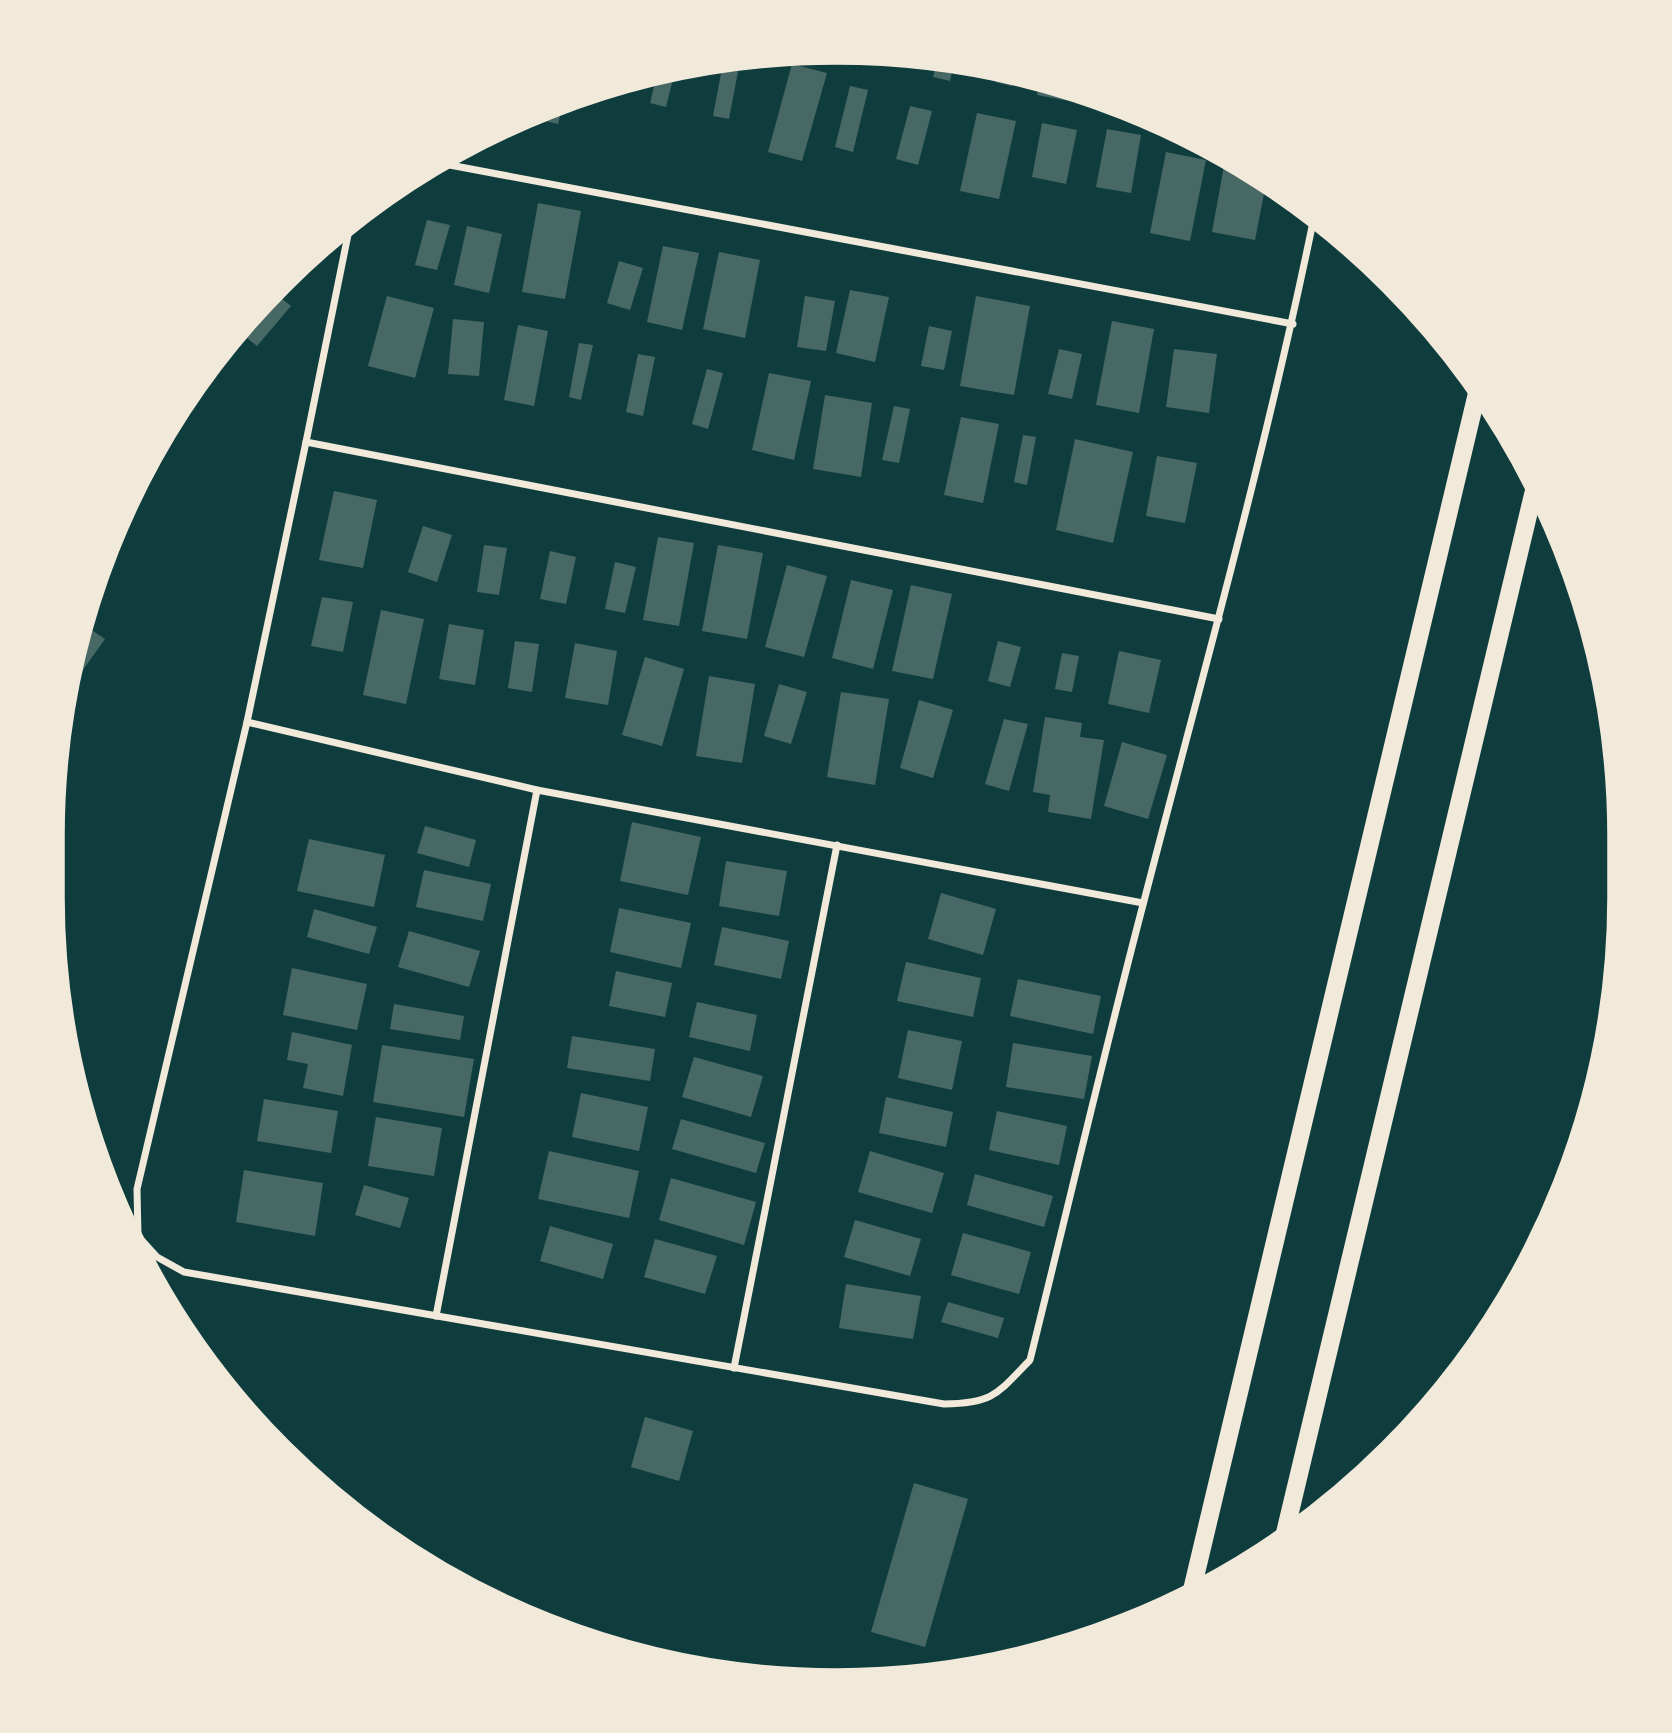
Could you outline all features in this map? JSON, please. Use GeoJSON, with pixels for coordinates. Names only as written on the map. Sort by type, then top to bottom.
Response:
{"type":"FeatureCollection","features":[{"type":"Feature","properties":{"kind":"main road"},"geometry":{"type":"LineString","coordinates":[[1194,1581],[1475,401]]}},
{"type":"Feature","properties":{"kind":"main road"},"geometry":{"type":"LineString","coordinates":[[1287,1524],[1532,500]]}},
{"type":"Feature","properties":{"kind":"street"},"geometry":{"type":"LineString","coordinates":[[453,166],[1293,324]]}},
{"type":"Feature","properties":{"kind":"street"},"geometry":{"type":"LineString","coordinates":[[146,1245],[157,1257],[184,1272],[944,1404],[970,1404],[996,1395],[1030,1360],[1143,903],[1219,619],[1293,324],[1312,227]]}},
{"type":"Feature","properties":{"kind":"street"},"geometry":{"type":"LineString","coordinates":[[138,1228],[137,1189],[247,722],[347,237]]}},
{"type":"Feature","properties":{"kind":"street"},"geometry":{"type":"LineString","coordinates":[[306,442],[1219,619]]}},
{"type":"Feature","properties":{"kind":"street"},"geometry":{"type":"LineString","coordinates":[[247,722],[537,790],[1143,903]]}},
{"type":"Feature","properties":{"kind":"street"},"geometry":{"type":"LineString","coordinates":[[436,1316],[537,790]]}},
{"type":"Feature","properties":{"kind":"street"},"geometry":{"type":"LineString","coordinates":[[734,1368],[837,845]]}},
{"type":"Feature","properties":{"kind":"building"},"geometry":{"type":"Polygon","coordinates":[[[792,65],[827,73],[802,161],[768,152],[792,65]]]}},
{"type":"Feature","properties":{"kind":"building"},"geometry":{"type":"Polygon","coordinates":[[[738,70],[729,119],[713,116],[721,72],[738,70]]]}},
{"type":"Feature","properties":{"kind":"building"},"geometry":{"type":"Polygon","coordinates":[[[935,70],[952,72],[950,81],[933,77],[935,70]]]}},
{"type":"Feature","properties":{"kind":"building"},"geometry":{"type":"Polygon","coordinates":[[[996,80],[1013,84],[1012,86],[995,82],[996,80]]]}},
{"type":"Feature","properties":{"kind":"building"},"geometry":{"type":"Polygon","coordinates":[[[673,81],[666,107],[650,103],[654,85],[673,81]]]}},
{"type":"Feature","properties":{"kind":"building"},"geometry":{"type":"Polygon","coordinates":[[[850,86],[868,90],[853,152],[835,147],[850,86]]]}},
{"type":"Feature","properties":{"kind":"building"},"geometry":{"type":"Polygon","coordinates":[[[1038,90],[1080,103],[1037,95],[1038,90]]]}},
{"type":"Feature","properties":{"kind":"building"},"geometry":{"type":"Polygon","coordinates":[[[910,106],[932,111],[918,165],[896,159],[910,106]]]}},
{"type":"Feature","properties":{"kind":"building"},"geometry":{"type":"Polygon","coordinates":[[[977,113],[1016,121],[999,199],[960,191],[977,113]]]}},
{"type":"Feature","properties":{"kind":"building"},"geometry":{"type":"Polygon","coordinates":[[[560,114],[558,124],[543,121],[560,114]]]}},
{"type":"Feature","properties":{"kind":"building"},"geometry":{"type":"Polygon","coordinates":[[[1042,123],[1077,130],[1066,184],[1032,177],[1042,123]]]}},
{"type":"Feature","properties":{"kind":"building"},"geometry":{"type":"Polygon","coordinates":[[[1107,129],[1141,135],[1131,193],[1096,187],[1107,129]]]}},
{"type":"Feature","properties":{"kind":"building"},"geometry":{"type":"Polygon","coordinates":[[[1166,152],[1206,160],[1190,241],[1150,233],[1166,152]]]}},
{"type":"Feature","properties":{"kind":"building"},"geometry":{"type":"Polygon","coordinates":[[[1224,167],[1264,192],[1255,240],[1212,232],[1224,167]]]}},
{"type":"Feature","properties":{"kind":"building"},"geometry":{"type":"Polygon","coordinates":[[[538,203],[581,211],[565,299],[522,292],[538,203]]]}},
{"type":"Feature","properties":{"kind":"building"},"geometry":{"type":"Polygon","coordinates":[[[427,220],[450,225],[437,270],[415,265],[427,220]]]}},
{"type":"Feature","properties":{"kind":"building"},"geometry":{"type":"Polygon","coordinates":[[[467,226],[502,234],[489,293],[454,285],[467,226]]]}},
{"type":"Feature","properties":{"kind":"building"},"geometry":{"type":"Polygon","coordinates":[[[663,246],[699,253],[682,330],[647,322],[663,246]]]}},
{"type":"Feature","properties":{"kind":"building"},"geometry":{"type":"Polygon","coordinates":[[[719,252],[760,260],[745,338],[703,329],[719,252]]]}},
{"type":"Feature","properties":{"kind":"building"},"geometry":{"type":"Polygon","coordinates":[[[619,261],[643,268],[630,310],[607,303],[619,261]]]}},
{"type":"Feature","properties":{"kind":"building"},"geometry":{"type":"Polygon","coordinates":[[[850,290],[889,297],[875,362],[836,353],[850,290]]]}},
{"type":"Feature","properties":{"kind":"building"},"geometry":{"type":"Polygon","coordinates":[[[387,296],[434,308],[415,378],[368,366],[387,296]]]}},
{"type":"Feature","properties":{"kind":"building"},"geometry":{"type":"Polygon","coordinates":[[[805,296],[835,301],[826,351],[797,347],[805,296]]]}},
{"type":"Feature","properties":{"kind":"building"},"geometry":{"type":"Polygon","coordinates":[[[976,296],[1030,306],[1014,395],[960,386],[976,296]]]}},
{"type":"Feature","properties":{"kind":"building"},"geometry":{"type":"Polygon","coordinates":[[[281,298],[291,306],[257,346],[246,337],[281,298]]]}},
{"type":"Feature","properties":{"kind":"building"},"geometry":{"type":"Polygon","coordinates":[[[453,319],[484,322],[479,376],[448,374],[453,319]]]}},
{"type":"Feature","properties":{"kind":"building"},"geometry":{"type":"Polygon","coordinates":[[[1112,321],[1154,329],[1139,413],[1096,405],[1112,321]]]}},
{"type":"Feature","properties":{"kind":"building"},"geometry":{"type":"Polygon","coordinates":[[[518,325],[548,331],[534,406],[504,400],[518,325]]]}},
{"type":"Feature","properties":{"kind":"building"},"geometry":{"type":"Polygon","coordinates":[[[929,326],[952,331],[944,370],[921,366],[929,326]]]}},
{"type":"Feature","properties":{"kind":"building"},"geometry":{"type":"Polygon","coordinates":[[[579,343],[593,345],[581,400],[569,397],[579,343]]]}},
{"type":"Feature","properties":{"kind":"building"},"geometry":{"type":"Polygon","coordinates":[[[1059,349],[1082,354],[1072,399],[1048,394],[1059,349]]]}},
{"type":"Feature","properties":{"kind":"building"},"geometry":{"type":"Polygon","coordinates":[[[1174,349],[1217,354],[1209,413],[1166,407],[1174,349]]]}},
{"type":"Feature","properties":{"kind":"building"},"geometry":{"type":"Polygon","coordinates":[[[638,354],[655,357],[643,416],[626,412],[638,354]]]}},
{"type":"Feature","properties":{"kind":"building"},"geometry":{"type":"Polygon","coordinates":[[[707,369],[723,373],[708,429],[692,424],[707,369]]]}},
{"type":"Feature","properties":{"kind":"building"},"geometry":{"type":"Polygon","coordinates":[[[769,373],[811,381],[794,460],[752,450],[769,373]]]}},
{"type":"Feature","properties":{"kind":"building"},"geometry":{"type":"Polygon","coordinates":[[[825,395],[872,403],[861,477],[813,469],[825,395]]]}},
{"type":"Feature","properties":{"kind":"building"},"geometry":{"type":"Polygon","coordinates":[[[894,406],[910,409],[899,463],[882,460],[894,406]]]}},
{"type":"Feature","properties":{"kind":"building"},"geometry":{"type":"Polygon","coordinates":[[[961,417],[999,424],[983,503],[944,495],[961,417]]]}},
{"type":"Feature","properties":{"kind":"building"},"geometry":{"type":"Polygon","coordinates":[[[1023,435],[1036,437],[1027,485],[1014,482],[1023,435]]]}},
{"type":"Feature","properties":{"kind":"building"},"geometry":{"type":"Polygon","coordinates":[[[1075,439],[1133,452],[1113,543],[1056,530],[1075,439]]]}},
{"type":"Feature","properties":{"kind":"building"},"geometry":{"type":"Polygon","coordinates":[[[1157,456],[1197,463],[1185,523],[1146,516],[1157,456]]]}},
{"type":"Feature","properties":{"kind":"building"},"geometry":{"type":"Polygon","coordinates":[[[334,491],[377,500],[363,568],[319,560],[334,491]]]}},
{"type":"Feature","properties":{"kind":"building"},"geometry":{"type":"Polygon","coordinates":[[[423,526],[452,535],[437,582],[408,572],[423,526]]]}},
{"type":"Feature","properties":{"kind":"building"},"geometry":{"type":"Polygon","coordinates":[[[658,537],[694,543],[679,626],[643,620],[658,537]]]}},
{"type":"Feature","properties":{"kind":"building"},"geometry":{"type":"Polygon","coordinates":[[[484,545],[507,548],[499,595],[477,592],[484,545]]]}},
{"type":"Feature","properties":{"kind":"building"},"geometry":{"type":"Polygon","coordinates":[[[718,545],[763,553],[747,639],[702,631],[718,545]]]}},
{"type":"Feature","properties":{"kind":"building"},"geometry":{"type":"Polygon","coordinates":[[[550,551],[576,557],[566,604],[540,599],[550,551]]]}},
{"type":"Feature","properties":{"kind":"building"},"geometry":{"type":"Polygon","coordinates":[[[615,562],[636,567],[625,613],[605,609],[615,562]]]}},
{"type":"Feature","properties":{"kind":"building"},"geometry":{"type":"Polygon","coordinates":[[[787,565],[827,576],[804,657],[765,647],[787,565]]]}},
{"type":"Feature","properties":{"kind":"building"},"geometry":{"type":"Polygon","coordinates":[[[851,580],[893,590],[873,669],[832,658],[851,580]]]}},
{"type":"Feature","properties":{"kind":"building"},"geometry":{"type":"Polygon","coordinates":[[[911,585],[952,594],[933,679],[892,671],[911,585]]]}},
{"type":"Feature","properties":{"kind":"building"},"geometry":{"type":"Polygon","coordinates":[[[322,597],[353,602],[343,652],[311,646],[322,597]]]}},
{"type":"Feature","properties":{"kind":"building"},"geometry":{"type":"Polygon","coordinates":[[[381,610],[424,619],[406,704],[363,695],[381,610]]]}},
{"type":"Feature","properties":{"kind":"building"},"geometry":{"type":"Polygon","coordinates":[[[449,624],[484,630],[475,685],[439,679],[449,624]]]}},
{"type":"Feature","properties":{"kind":"building"},"geometry":{"type":"Polygon","coordinates":[[[91,629],[105,639],[81,673],[91,629]]]}},
{"type":"Feature","properties":{"kind":"building"},"geometry":{"type":"Polygon","coordinates":[[[515,641],[539,644],[532,692],[508,688],[515,641]]]}},
{"type":"Feature","properties":{"kind":"building"},"geometry":{"type":"Polygon","coordinates":[[[998,641],[1021,647],[1010,687],[988,681],[998,641]]]}},
{"type":"Feature","properties":{"kind":"building"},"geometry":{"type":"Polygon","coordinates":[[[575,643],[617,651],[608,705],[565,698],[575,643]]]}},
{"type":"Feature","properties":{"kind":"building"},"geometry":{"type":"Polygon","coordinates":[[[1119,651],[1161,660],[1149,713],[1108,704],[1119,651]]]}},
{"type":"Feature","properties":{"kind":"building"},"geometry":{"type":"Polygon","coordinates":[[[1062,653],[1079,656],[1072,692],[1055,689],[1062,653]]]}},
{"type":"Feature","properties":{"kind":"building"},"geometry":{"type":"Polygon","coordinates":[[[645,657],[684,669],[662,746],[622,735],[645,657]]]}},
{"type":"Feature","properties":{"kind":"building"},"geometry":{"type":"Polygon","coordinates":[[[709,676],[755,684],[742,763],[696,756],[709,676]]]}},
{"type":"Feature","properties":{"kind":"building"},"geometry":{"type":"Polygon","coordinates":[[[779,684],[807,692],[791,744],[764,736],[779,684]]]}},
{"type":"Feature","properties":{"kind":"building"},"geometry":{"type":"Polygon","coordinates":[[[841,692],[889,699],[875,785],[827,777],[841,692]]]}},
{"type":"Feature","properties":{"kind":"building"},"geometry":{"type":"Polygon","coordinates":[[[919,700],[953,710],[933,778],[900,768],[919,700]]]}},
{"type":"Feature","properties":{"kind":"building"},"geometry":{"type":"Polygon","coordinates":[[[1045,717],[1082,723],[1080,737],[1104,740],[1091,819],[1048,812],[1050,795],[1033,792],[1045,717]]]}},
{"type":"Feature","properties":{"kind":"building"},"geometry":{"type":"Polygon","coordinates":[[[1004,719],[1028,724],[1009,791],[985,784],[1004,719]]]}},
{"type":"Feature","properties":{"kind":"building"},"geometry":{"type":"Polygon","coordinates":[[[1122,742],[1167,755],[1148,819],[1104,806],[1122,742]]]}},
{"type":"Feature","properties":{"kind":"building"},"geometry":{"type":"Polygon","coordinates":[[[632,822],[701,837],[688,895],[620,881],[632,822]]]}},
{"type":"Feature","properties":{"kind":"building"},"geometry":{"type":"Polygon","coordinates":[[[425,826],[476,840],[469,867],[417,853],[425,826]]]}},
{"type":"Feature","properties":{"kind":"building"},"geometry":{"type":"Polygon","coordinates":[[[309,839],[385,855],[374,907],[297,891],[309,839]]]}},
{"type":"Feature","properties":{"kind":"building"},"geometry":{"type":"Polygon","coordinates":[[[726,861],[787,871],[779,916],[719,906],[726,861]]]}},
{"type":"Feature","properties":{"kind":"building"},"geometry":{"type":"Polygon","coordinates":[[[424,870],[491,884],[483,921],[416,907],[424,870]]]}},
{"type":"Feature","properties":{"kind":"building"},"geometry":{"type":"Polygon","coordinates":[[[941,893],[996,909],[983,955],[928,939],[941,893]]]}},
{"type":"Feature","properties":{"kind":"building"},"geometry":{"type":"Polygon","coordinates":[[[619,908],[691,923],[681,968],[610,952],[619,908]]]}},
{"type":"Feature","properties":{"kind":"building"},"geometry":{"type":"Polygon","coordinates":[[[314,909],[377,927],[369,954],[307,937],[314,909]]]}},
{"type":"Feature","properties":{"kind":"building"},"geometry":{"type":"Polygon","coordinates":[[[722,927],[789,941],[781,979],[714,965],[722,927]]]}},
{"type":"Feature","properties":{"kind":"building"},"geometry":{"type":"Polygon","coordinates":[[[409,931],[480,951],[469,987],[398,967],[409,931]]]}},
{"type":"Feature","properties":{"kind":"building"},"geometry":{"type":"Polygon","coordinates":[[[906,962],[981,978],[973,1017],[897,1001],[906,962]]]}},
{"type":"Feature","properties":{"kind":"building"},"geometry":{"type":"Polygon","coordinates":[[[292,968],[367,984],[357,1030],[283,1015],[292,968]]]}},
{"type":"Feature","properties":{"kind":"building"},"geometry":{"type":"Polygon","coordinates":[[[616,971],[672,983],[665,1017],[609,1006],[616,971]]]}},
{"type":"Feature","properties":{"kind":"building"},"geometry":{"type":"Polygon","coordinates":[[[1018,979],[1101,996],[1093,1034],[1010,1016],[1018,979]]]}},
{"type":"Feature","properties":{"kind":"building"},"geometry":{"type":"Polygon","coordinates":[[[697,1002],[757,1015],[750,1051],[689,1037],[697,1002]]]}},
{"type":"Feature","properties":{"kind":"building"},"geometry":{"type":"Polygon","coordinates":[[[394,1004],[464,1016],[460,1040],[390,1029],[394,1004]]]}},
{"type":"Feature","properties":{"kind":"building"},"geometry":{"type":"Polygon","coordinates":[[[908,1030],[962,1041],[952,1090],[898,1078],[908,1030]]]}},
{"type":"Feature","properties":{"kind":"building"},"geometry":{"type":"Polygon","coordinates":[[[292,1032],[352,1045],[343,1096],[303,1088],[308,1064],[287,1060],[292,1032]]]}},
{"type":"Feature","properties":{"kind":"building"},"geometry":{"type":"Polygon","coordinates":[[[572,1036],[655,1049],[650,1081],[567,1068],[572,1036]]]}},
{"type":"Feature","properties":{"kind":"building"},"geometry":{"type":"Polygon","coordinates":[[[1013,1043],[1092,1056],[1084,1099],[1006,1087],[1013,1043]]]}},
{"type":"Feature","properties":{"kind":"building"},"geometry":{"type":"Polygon","coordinates":[[[382,1045],[474,1059],[464,1117],[373,1102],[382,1045]]]}},
{"type":"Feature","properties":{"kind":"building"},"geometry":{"type":"Polygon","coordinates":[[[694,1057],[763,1076],[751,1117],[682,1097],[694,1057]]]}},
{"type":"Feature","properties":{"kind":"building"},"geometry":{"type":"Polygon","coordinates":[[[581,1093],[648,1107],[639,1151],[572,1137],[581,1093]]]}},
{"type":"Feature","properties":{"kind":"building"},"geometry":{"type":"Polygon","coordinates":[[[886,1097],[953,1112],[946,1147],[879,1133],[886,1097]]]}},
{"type":"Feature","properties":{"kind":"building"},"geometry":{"type":"Polygon","coordinates":[[[264,1099],[338,1111],[331,1153],[257,1141],[264,1099]]]}},
{"type":"Feature","properties":{"kind":"building"},"geometry":{"type":"Polygon","coordinates":[[[997,1111],[1067,1126],[1059,1165],[989,1150],[997,1111]]]}},
{"type":"Feature","properties":{"kind":"building"},"geometry":{"type":"Polygon","coordinates":[[[376,1117],[442,1128],[434,1176],[368,1166],[376,1117]]]}},
{"type":"Feature","properties":{"kind":"building"},"geometry":{"type":"Polygon","coordinates":[[[681,1119],[765,1143],[756,1173],[672,1149],[681,1119]]]}},
{"type":"Feature","properties":{"kind":"building"},"geometry":{"type":"Polygon","coordinates":[[[549,1151],[639,1171],[629,1218],[538,1199],[549,1151]]]}},
{"type":"Feature","properties":{"kind":"building"},"geometry":{"type":"Polygon","coordinates":[[[870,1151],[944,1173],[932,1213],[858,1192],[870,1151]]]}},
{"type":"Feature","properties":{"kind":"building"},"geometry":{"type":"Polygon","coordinates":[[[244,1170],[323,1183],[315,1236],[236,1222],[244,1170]]]}},
{"type":"Feature","properties":{"kind":"building"},"geometry":{"type":"Polygon","coordinates":[[[975,1174],[1053,1196],[1044,1227],[967,1205],[975,1174]]]}},
{"type":"Feature","properties":{"kind":"building"},"geometry":{"type":"Polygon","coordinates":[[[671,1178],[756,1202],[744,1245],[659,1220],[671,1178]]]}},
{"type":"Feature","properties":{"kind":"building"},"geometry":{"type":"Polygon","coordinates":[[[364,1185],[409,1198],[400,1228],[355,1215],[364,1185]]]}},
{"type":"Feature","properties":{"kind":"building"},"geometry":{"type":"Polygon","coordinates":[[[855,1220],[921,1239],[910,1276],[844,1257],[855,1220]]]}},
{"type":"Feature","properties":{"kind":"building"},"geometry":{"type":"Polygon","coordinates":[[[550,1226],[613,1244],[603,1279],[540,1261],[550,1226]]]}},
{"type":"Feature","properties":{"kind":"building"},"geometry":{"type":"Polygon","coordinates":[[[963,1233],[1031,1252],[1019,1294],[951,1275],[963,1233]]]}},
{"type":"Feature","properties":{"kind":"building"},"geometry":{"type":"Polygon","coordinates":[[[655,1239],[717,1256],[705,1294],[644,1277],[655,1239]]]}},
{"type":"Feature","properties":{"kind":"building"},"geometry":{"type":"Polygon","coordinates":[[[846,1284],[921,1296],[913,1339],[839,1328],[846,1284]]]}},
{"type":"Feature","properties":{"kind":"building"},"geometry":{"type":"Polygon","coordinates":[[[948,1302],[1004,1318],[998,1338],[941,1322],[948,1302]]]}},
{"type":"Feature","properties":{"kind":"building"},"geometry":{"type":"Polygon","coordinates":[[[645,1417],[693,1431],[679,1481],[631,1467],[645,1417]]]}},
{"type":"Feature","properties":{"kind":"building"},"geometry":{"type":"Polygon","coordinates":[[[914,1483],[968,1499],[925,1647],[871,1632],[914,1483]]]}}]}
